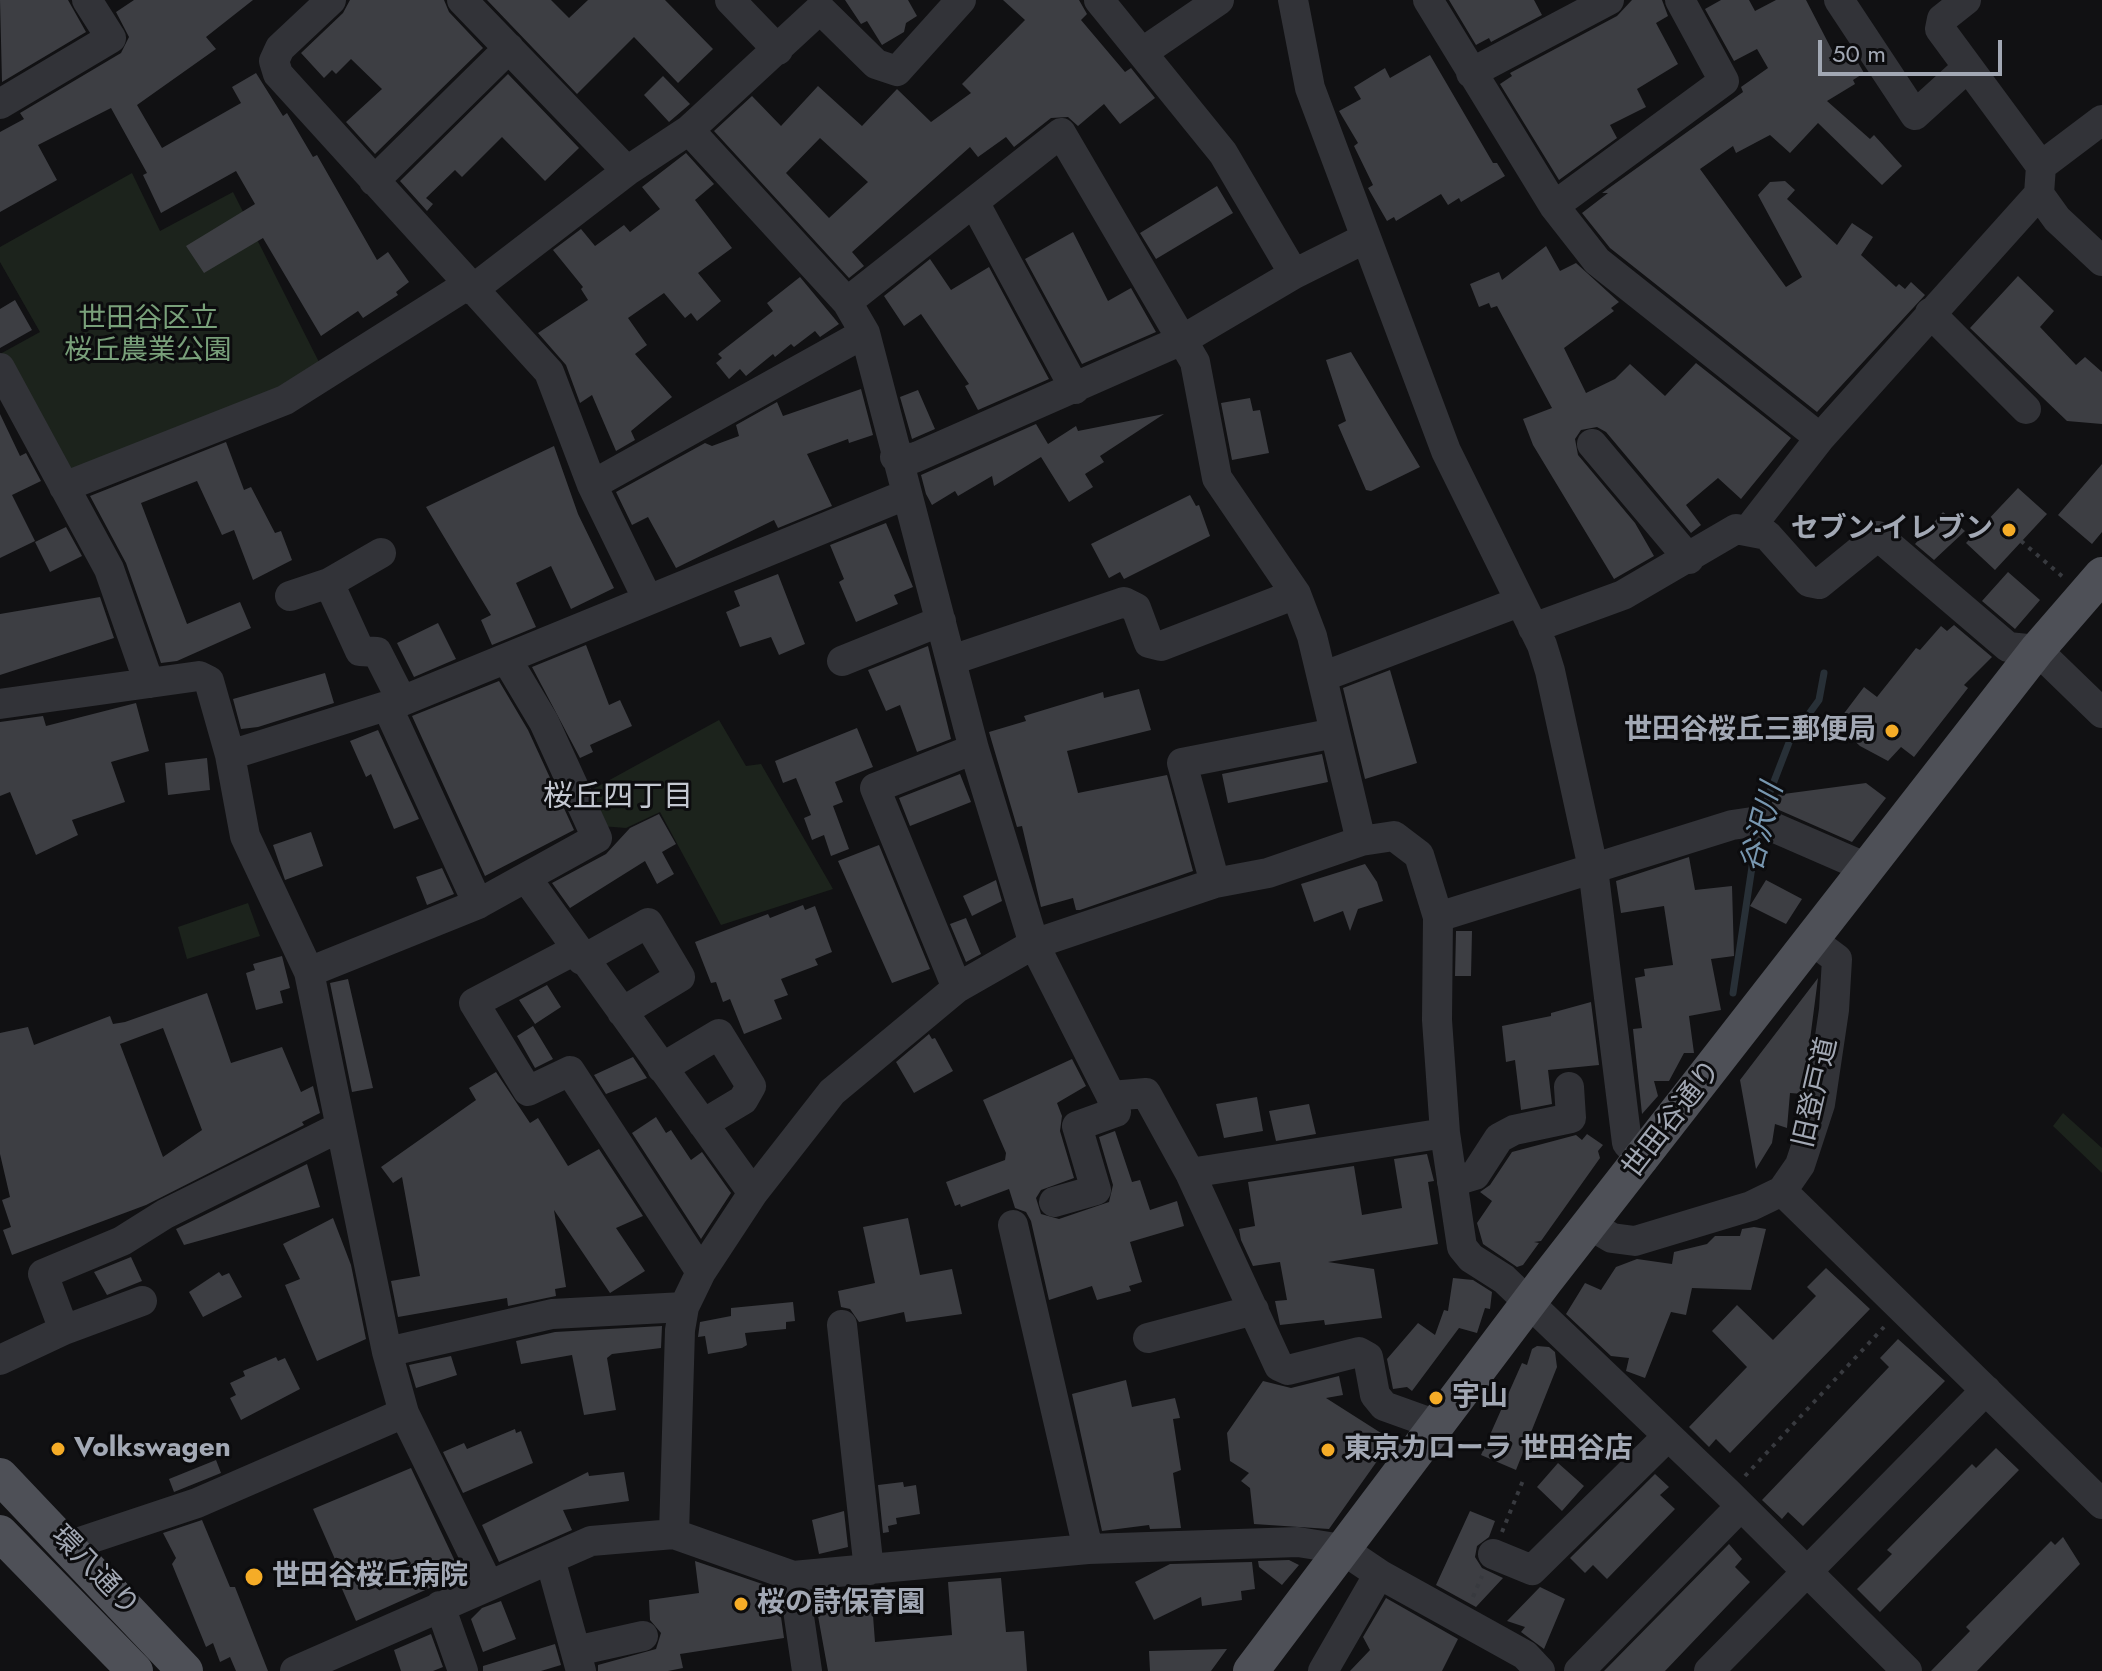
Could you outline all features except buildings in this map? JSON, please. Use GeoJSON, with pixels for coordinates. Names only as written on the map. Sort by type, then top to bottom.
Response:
{"type":"FeatureCollection","features":[{"type":"Feature","properties":{"kind":"main road","name":"世田谷通り"},"geometry":{"type":"LineString","coordinates":[[1251,1671],[1528,1304],[2037,650],[2102,575]]}},
{"type":"Feature","properties":{"kind":"main road","name":"環八通り"},"geometry":{"type":"LineString","coordinates":[[0,1476],[150,1630],[185,1671]]}},
{"type":"Feature","properties":{"kind":"main road","name":"環八通り"},"geometry":{"type":"LineString","coordinates":[[0,1533],[132,1669]]}},
{"type":"Feature","properties":{"kind":"main road"},"geometry":{"type":"LineString","coordinates":[[150,1630],[203,1671]]}},
{"type":"Feature","properties":{"kind":"street"},"geometry":{"type":"LineString","coordinates":[[0,104],[111,38],[87,0]]}},
{"type":"Feature","properties":{"kind":"street"},"geometry":{"type":"LineString","coordinates":[[331,0],[280,48],[274,61],[278,74],[549,372],[592,485],[648,600]]}},
{"type":"Feature","properties":{"kind":"street"},"geometry":{"type":"LineString","coordinates":[[462,0],[627,171]]}},
{"type":"Feature","properties":{"kind":"street"},"geometry":{"type":"LineString","coordinates":[[730,0],[778,50]]}},
{"type":"Feature","properties":{"kind":"street"},"geometry":{"type":"LineString","coordinates":[[64,487],[285,400],[470,287],[627,171],[689,130],[820,9],[876,64],[897,71],[961,0]]}},
{"type":"Feature","properties":{"kind":"street"},"geometry":{"type":"LineString","coordinates":[[1099,0],[1223,153],[1294,274]]}},
{"type":"Feature","properties":{"kind":"street"},"geometry":{"type":"LineString","coordinates":[[1143,52],[1219,0]]}},
{"type":"Feature","properties":{"kind":"street"},"geometry":{"type":"LineString","coordinates":[[1293,0],[1310,88],[1446,451],[1550,671],[1593,868],[1627,1143],[1643,1160]]}},
{"type":"Feature","properties":{"kind":"street"},"geometry":{"type":"LineString","coordinates":[[1428,0],[1554,206],[1597,261],[1820,438]]}},
{"type":"Feature","properties":{"kind":"street"},"geometry":{"type":"LineString","coordinates":[[1471,73],[1609,0]]}},
{"type":"Feature","properties":{"kind":"street"},"geometry":{"type":"LineString","coordinates":[[1554,206],[1724,81],[1680,0]]}},
{"type":"Feature","properties":{"kind":"street"},"geometry":{"type":"LineString","coordinates":[[1839,0],[1915,115],[1968,67]]}},
{"type":"Feature","properties":{"kind":"street"},"geometry":{"type":"LineString","coordinates":[[1966,0],[1942,19],[1940,29],[2040,180],[2057,219],[2102,261]]}},
{"type":"Feature","properties":{"kind":"street"},"geometry":{"type":"LineString","coordinates":[[374,181],[509,48]]}},
{"type":"Feature","properties":{"kind":"street"},"geometry":{"type":"LineString","coordinates":[[1749,529],[1820,438],[1930,313],[2040,180],[2102,120]]}},
{"type":"Feature","properties":{"kind":"street"},"geometry":{"type":"LineString","coordinates":[[689,130],[847,302],[865,333],[895,457],[974,749],[1034,944],[1111,1096],[1116,1112],[1077,1126],[1096,1190],[1054,1202]]}},
{"type":"Feature","properties":{"kind":"street"},"geometry":{"type":"LineString","coordinates":[[847,302],[1061,133],[1195,362],[1217,478],[1296,594],[1312,636],[1361,841]]}},
{"type":"Feature","properties":{"kind":"street"},"geometry":{"type":"LineString","coordinates":[[974,202],[1075,389]]}},
{"type":"Feature","properties":{"kind":"street"},"geometry":{"type":"LineString","coordinates":[[895,457],[914,458],[1182,340],[1294,274],[1366,238]]}},
{"type":"Feature","properties":{"kind":"street"},"geometry":{"type":"LineString","coordinates":[[1930,313],[2026,409]]}},
{"type":"Feature","properties":{"kind":"street"},"geometry":{"type":"LineString","coordinates":[[592,485],[865,333]]}},
{"type":"Feature","properties":{"kind":"street"},"geometry":{"type":"LineString","coordinates":[[0,368],[109,569],[149,683]]}},
{"type":"Feature","properties":{"kind":"street"},"geometry":{"type":"LineString","coordinates":[[1592,444],[1689,559]]}},
{"type":"Feature","properties":{"kind":"street"},"geometry":{"type":"LineString","coordinates":[[230,755],[395,703],[507,660],[905,495]]}},
{"type":"Feature","properties":{"kind":"street"},"geometry":{"type":"LineString","coordinates":[[1322,677],[1526,615],[1623,595],[1736,529],[1749,529],[1767,535],[1809,582],[1819,584],[1878,536],[2008,647],[2037,650],[2102,713]]}},
{"type":"Feature","properties":{"kind":"street"},"geometry":{"type":"LineString","coordinates":[[290,596],[329,583],[381,553]]}},
{"type":"Feature","properties":{"kind":"street"},"geometry":{"type":"LineString","coordinates":[[329,583],[360,651],[377,652],[478,904]]}},
{"type":"Feature","properties":{"kind":"street"},"geometry":{"type":"LineString","coordinates":[[952,660],[1124,602],[1136,608],[1149,643],[1161,646],[1296,594]]}},
{"type":"Feature","properties":{"kind":"street"},"geometry":{"type":"LineString","coordinates":[[842,661],[941,621]]}},
{"type":"Feature","properties":{"kind":"street"},"geometry":{"type":"LineString","coordinates":[[309,972],[478,904],[597,838],[544,722],[507,660]]}},
{"type":"Feature","properties":{"kind":"street"},"geometry":{"type":"LineString","coordinates":[[0,704],[199,676],[209,681],[230,755],[245,836],[309,972],[387,1352],[404,1413],[488,1584]]}},
{"type":"Feature","properties":{"kind":"street"},"geometry":{"type":"LineString","coordinates":[[1215,883],[1182,763],[1335,733]]}},
{"type":"Feature","properties":{"kind":"street"},"geometry":{"type":"LineString","coordinates":[[957,988],[875,788],[974,749]]}},
{"type":"Feature","properties":{"kind":"street"},"geometry":{"type":"LineString","coordinates":[[1438,917],[1732,825],[1764,821],[1867,868]]}},
{"type":"Feature","properties":{"kind":"street"},"geometry":{"type":"LineString","coordinates":[[674,1534],[680,1330],[684,1307],[701,1272],[753,1193],[832,1092],[957,988],[1034,944],[1215,883],[1268,873],[1361,841],[1394,836],[1419,855],[1438,917],[1437,1020],[1445,1133],[1462,1247],[1471,1258],[1504,1279],[1735,1500],[1907,1671]]}},
{"type":"Feature","properties":{"kind":"street"},"geometry":{"type":"LineString","coordinates":[[527,879],[578,955],[753,1193]]}},
{"type":"Feature","properties":{"kind":"street"},"geometry":{"type":"LineString","coordinates":[[622,1012],[680,977],[648,923],[474,1003],[528,1091],[570,1071],[701,1272]]}},
{"type":"Feature","properties":{"kind":"street","name":"旧登戸道"},"geometry":{"type":"LineString","coordinates":[[1782,1191],[1800,1165],[1820,1104],[1834,1010],[1837,959],[1813,941]]}},
{"type":"Feature","properties":{"kind":"street"},"geometry":{"type":"LineString","coordinates":[[662,1068],[719,1034],[751,1086],[743,1100],[703,1124]]}},
{"type":"Feature","properties":{"kind":"street"},"geometry":{"type":"LineString","coordinates":[[1452,1182],[1475,1175],[1499,1138],[1514,1130],[1571,1118],[1569,1087]]}},
{"type":"Feature","properties":{"kind":"street"},"geometry":{"type":"LineString","coordinates":[[1111,1096],[1146,1093],[1190,1173],[1279,1366],[1288,1370],[1359,1352],[1368,1357],[1375,1395],[1384,1406],[1437,1425]]}},
{"type":"Feature","properties":{"kind":"street"},"geometry":{"type":"LineString","coordinates":[[64,1330],[43,1274],[122,1241],[191,1201],[340,1127]]}},
{"type":"Feature","properties":{"kind":"street"},"geometry":{"type":"LineString","coordinates":[[1190,1173],[1445,1133]]}},
{"type":"Feature","properties":{"kind":"street"},"geometry":{"type":"LineString","coordinates":[[1590,1225],[1612,1238],[1635,1241],[1751,1206],[1782,1191],[2102,1504]]}},
{"type":"Feature","properties":{"kind":"street"},"geometry":{"type":"LineString","coordinates":[[1013,1225],[1088,1549]]}},
{"type":"Feature","properties":{"kind":"street"},"geometry":{"type":"LineString","coordinates":[[0,1360],[64,1330],[142,1301]]}},
{"type":"Feature","properties":{"kind":"street"},"geometry":{"type":"LineString","coordinates":[[387,1352],[552,1314],[684,1307]]}},
{"type":"Feature","properties":{"kind":"street"},"geometry":{"type":"LineString","coordinates":[[1148,1338],[1254,1310]]}},
{"type":"Feature","properties":{"kind":"street"},"geometry":{"type":"LineString","coordinates":[[842,1325],[869,1570]]}},
{"type":"Feature","properties":{"kind":"street"},"geometry":{"type":"LineString","coordinates":[[1709,1671],[1986,1390]]}},
{"type":"Feature","properties":{"kind":"street"},"geometry":{"type":"LineString","coordinates":[[68,1546],[197,1503],[404,1413]]}},
{"type":"Feature","properties":{"kind":"street"},"geometry":{"type":"LineString","coordinates":[[1493,1554],[1532,1570],[1668,1436]]}},
{"type":"Feature","properties":{"kind":"street"},"geometry":{"type":"LineString","coordinates":[[1579,1671],[1735,1500]]}},
{"type":"Feature","properties":{"kind":"street"},"geometry":{"type":"LineString","coordinates":[[295,1671],[591,1541],[674,1534],[793,1576],[1088,1549],[1298,1542],[1342,1549],[1379,1574],[1525,1655],[1540,1671]]}},
{"type":"Feature","properties":{"kind":"street"},"geometry":{"type":"LineString","coordinates":[[550,1559],[579,1661],[643,1636]]}},
{"type":"Feature","properties":{"kind":"street"},"geometry":{"type":"LineString","coordinates":[[1323,1671],[1379,1574]]}},
{"type":"Feature","properties":{"kind":"street"},"geometry":{"type":"LineString","coordinates":[[793,1576],[807,1671]]}},
{"type":"Feature","properties":{"kind":"street"},"geometry":{"type":"LineString","coordinates":[[440,1606],[463,1671]]}},
{"type":"Feature","properties":{"kind":"path"},"geometry":{"type":"LineString","coordinates":[[2021,541],[2066,579]]}},
{"type":"Feature","properties":{"kind":"path"},"geometry":{"type":"LineString","coordinates":[[1735,1500],[1903,1309]]}},
{"type":"Feature","properties":{"kind":"green space","name":"世田谷区立 桜丘農業公園"},"geometry":{"type":"Polygon","coordinates":[[[132,173],[160,231],[233,192],[323,370],[67,481],[0,354],[40,332],[0,262],[0,247],[132,173]]]}},
{"type":"Feature","properties":{"kind":"green space"},"geometry":{"type":"Polygon","coordinates":[[[719,720],[746,766],[761,764],[833,889],[721,925],[660,812],[626,828],[601,826],[584,794],[719,720]]]}},
{"type":"Feature","properties":{"kind":"green space"},"geometry":{"type":"Polygon","coordinates":[[[248,903],[260,936],[187,959],[178,927],[248,903]]]}},
{"type":"Feature","properties":{"kind":"green space"},"geometry":{"type":"Polygon","coordinates":[[[2063,1113],[2102,1148],[2102,1173],[2053,1126],[2063,1113]]]}},
{"type":"Feature","properties":{"kind":"waterway","name":"谷沢川"},"geometry":{"type":"LineString","coordinates":[[1761,815],[1790,740],[1819,700],[1824,673]]}},
{"type":"Feature","properties":{"kind":"waterway","name":"谷沢川"},"geometry":{"type":"LineString","coordinates":[[1733,993],[1758,827]]}},
{"type":"Feature","properties":{"kind":"place","name":"セブン-イレブン"},"geometry":{"type":"Point","coordinates":[2009,530]}},
{"type":"Feature","properties":{"kind":"place","name":"世田谷桜丘三郵便局"},"geometry":{"type":"Point","coordinates":[1892,731]}},
{"type":"Feature","properties":{"kind":"place","name":"宇山"},"geometry":{"type":"Point","coordinates":[1436,1398]}},
{"type":"Feature","properties":{"kind":"place","name":"Volkswagen"},"geometry":{"type":"Point","coordinates":[58,1449]}},
{"type":"Feature","properties":{"kind":"place","name":"東京カローラ 世田谷店"},"geometry":{"type":"Point","coordinates":[1328,1450]}},
{"type":"Feature","properties":{"kind":"place","name":"世田谷桜丘病院"},"geometry":{"type":"Point","coordinates":[254,1577]}},
{"type":"Feature","properties":{"kind":"place","name":"桜の詩保育園"},"geometry":{"type":"Point","coordinates":[741,1604]}},
{"type":"Feature","properties":{"kind":"district","name":"桜丘四丁目"},"geometry":{"type":"Point","coordinates":[618,799]}}]}
